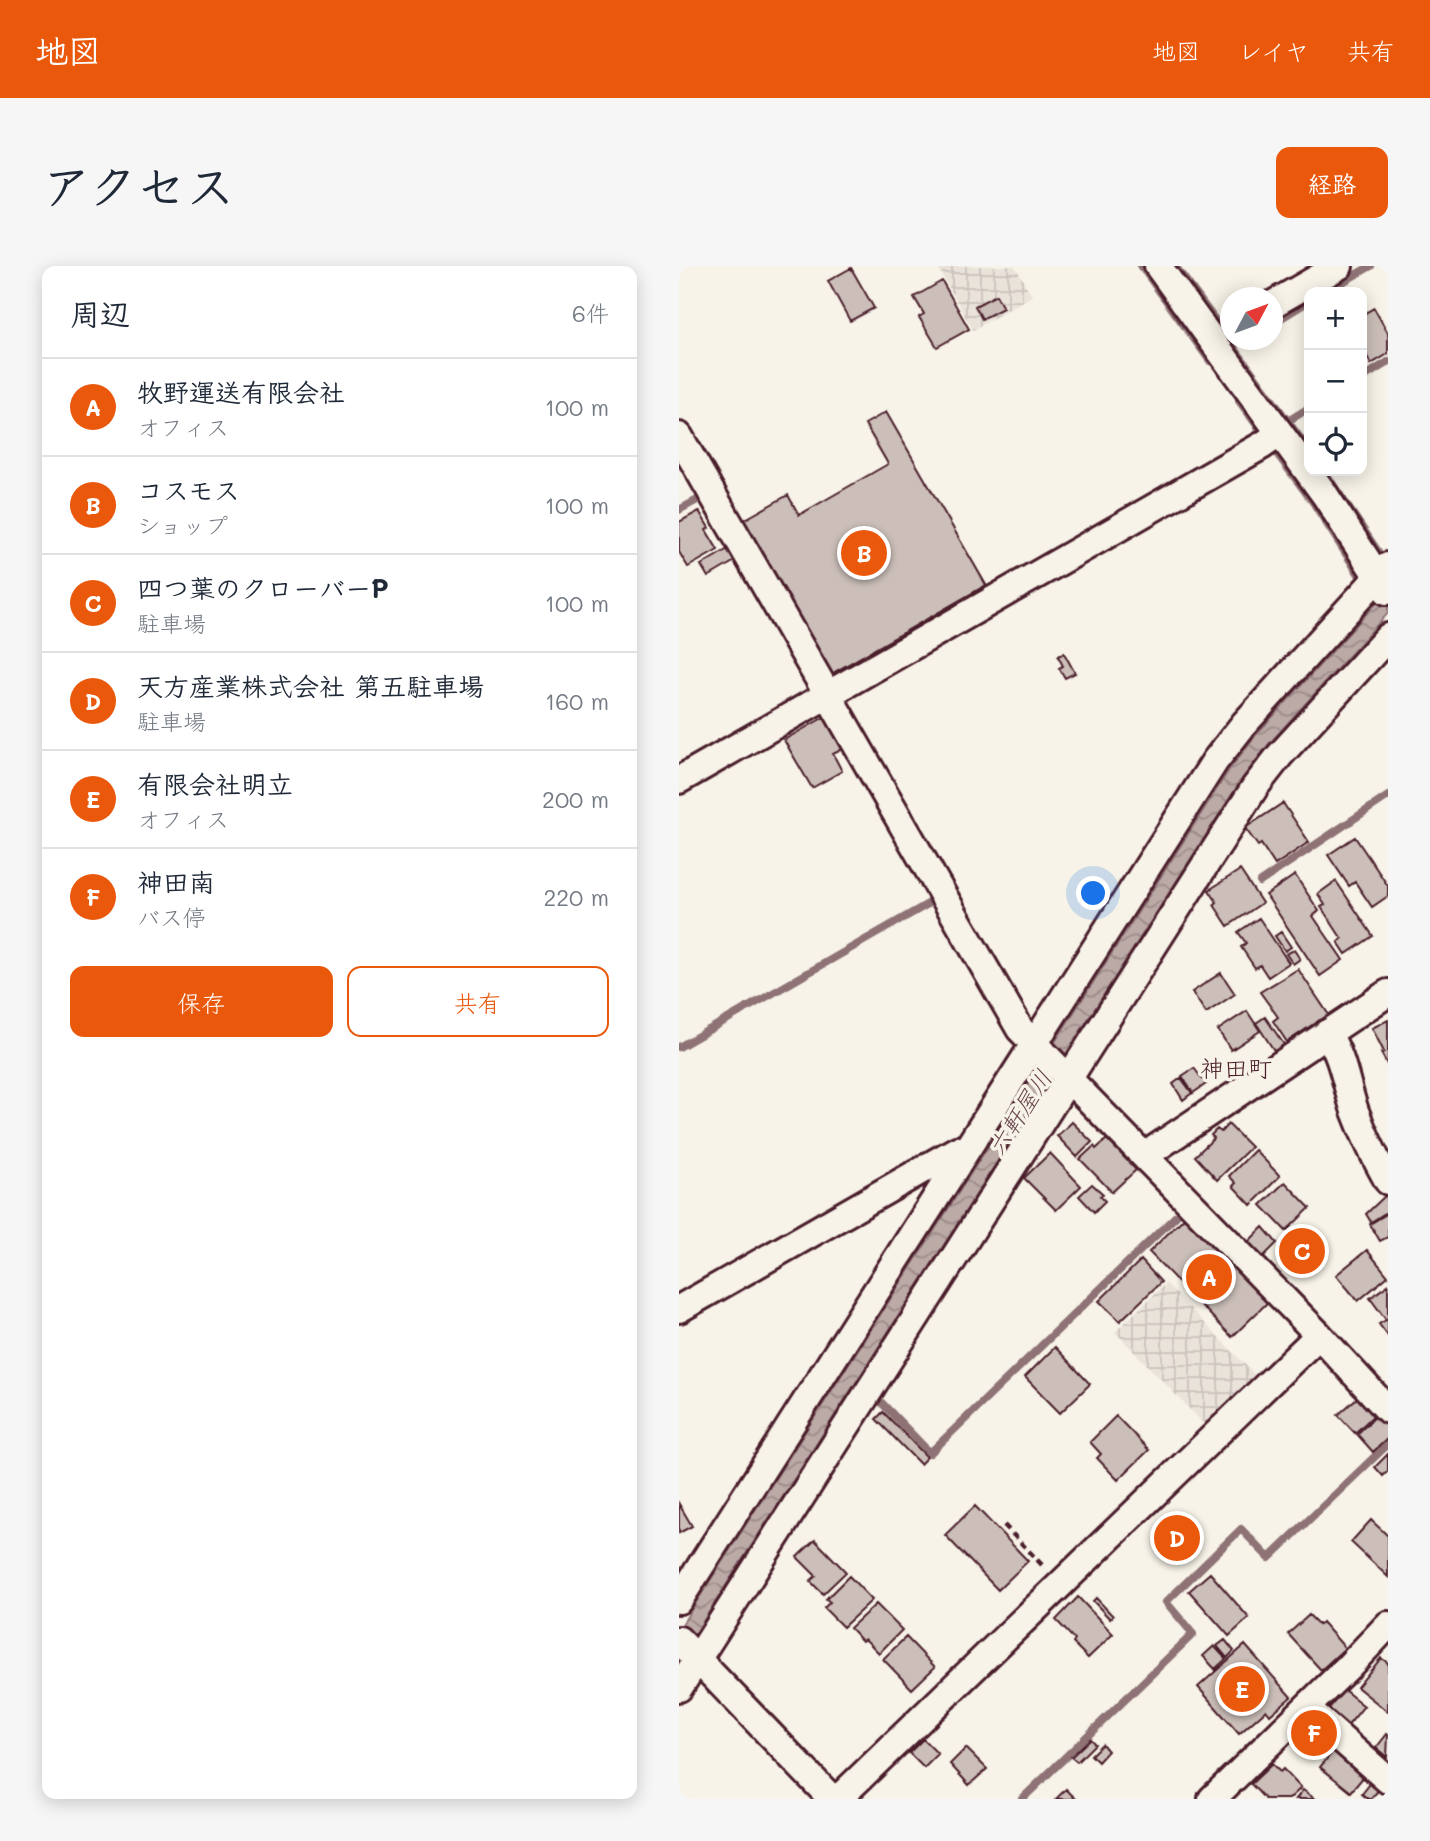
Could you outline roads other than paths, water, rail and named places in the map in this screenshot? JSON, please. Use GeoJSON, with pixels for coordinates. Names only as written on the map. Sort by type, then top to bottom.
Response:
{"type":"FeatureCollection","features":[{"type":"Feature","properties":{"kind":"street"},"geometry":{"type":"LineString","coordinates":[[1158,266],[1220,333]]}},
{"type":"Feature","properties":{"kind":"street"},"geometry":{"type":"LineString","coordinates":[[1283,298],[1339,266]]}},
{"type":"Feature","properties":{"kind":"street"},"geometry":{"type":"LineString","coordinates":[[679,1600],[964,1154],[1037,1046],[1224,748],[1384,579],[1280,433],[1231,350]]}},
{"type":"Feature","properties":{"kind":"street"},"geometry":{"type":"LineString","coordinates":[[679,780],[1280,433]]}},
{"type":"Feature","properties":{"kind":"street"},"geometry":{"type":"LineString","coordinates":[[679,436],[1020,1028],[1319,1335],[1388,1410]]}},
{"type":"Feature","properties":{"kind":"street"},"geometry":{"type":"LineString","coordinates":[[679,1688],[690,1652],[1263,777],[1388,637]]}},
{"type":"Feature","properties":{"kind":"street"},"geometry":{"type":"LineString","coordinates":[[1146,1158],[1156,1148],[1388,993]]}},
{"type":"Feature","properties":{"kind":"street"},"geometry":{"type":"LineString","coordinates":[[1327,1034],[1338,1049],[1366,1140],[1388,1181]]}},
{"type":"Feature","properties":{"kind":"street"},"geometry":{"type":"LineString","coordinates":[[679,1309],[957,1150],[964,1154]]}},
{"type":"Feature","properties":{"kind":"street"},"geometry":{"type":"LineString","coordinates":[[838,1799],[1319,1335]]}},
{"type":"Feature","properties":{"kind":"street"},"geometry":{"type":"LineString","coordinates":[[1212,1799],[1305,1709],[1384,1638]]}},
{"type":"Feature","properties":{"kind":"street"},"geometry":{"type":"LineString","coordinates":[[690,1652],[832,1799]]}},
{"type":"Feature","properties":{"kind":"street"},"geometry":{"type":"LineString","coordinates":[[1305,1709],[1388,1780]]}},
{"type":"Feature","properties":{"kind":"water","name":"六軒屋川"},"geometry":{"type":"Polygon","coordinates":[[[1388,590],[1388,613],[1268,745],[1242,779],[679,1659],[679,1629],[1229,770],[1256,735],[1388,590]]]}},
{"type":"Feature","properties":{"kind":"waterway"},"geometry":{"type":"LineString","coordinates":[[1141,266],[1210,361]]}},
{"type":"Feature","properties":{"kind":"waterway"},"geometry":{"type":"LineString","coordinates":[[1175,266],[1215,320]]}},
{"type":"Feature","properties":{"kind":"waterway"},"geometry":{"type":"LineString","coordinates":[[1334,287],[1371,266]]}},
{"type":"Feature","properties":{"kind":"waterway"},"geometry":{"type":"LineString","coordinates":[[1283,317],[1304,304]]}},
{"type":"Feature","properties":{"kind":"waterway"},"geometry":{"type":"LineString","coordinates":[[1236,350],[1304,443]]}},
{"type":"Feature","properties":{"kind":"waterway"},"geometry":{"type":"LineString","coordinates":[[1367,375],[1388,362]]}},
{"type":"Feature","properties":{"kind":"waterway"},"geometry":{"type":"LineString","coordinates":[[1239,401],[1261,431]]}},
{"type":"Feature","properties":{"kind":"waterway"},"geometry":{"type":"LineString","coordinates":[[1288,421],[1304,411]]}},
{"type":"Feature","properties":{"kind":"waterway"},"geometry":{"type":"LineString","coordinates":[[1275,451],[1313,502],[1362,579],[1358,584]]}},
{"type":"Feature","properties":{"kind":"waterway"},"geometry":{"type":"LineString","coordinates":[[1327,476],[1383,559]]}},
{"type":"Feature","properties":{"kind":"waterway"},"geometry":{"type":"LineString","coordinates":[[679,510],[701,498]]}},
{"type":"Feature","properties":{"kind":"waterway"},"geometry":{"type":"LineString","coordinates":[[1260,882],[1388,796]]}},
{"type":"Feature","properties":{"kind":"waterway"},"geometry":{"type":"LineString","coordinates":[[679,1047],[933,901]]}},
{"type":"Feature","properties":{"kind":"waterway"},"geometry":{"type":"LineString","coordinates":[[877,1398],[930,1453],[1176,1216]]}},
{"type":"Feature","properties":{"kind":"waterway"},"geometry":{"type":"LineString","coordinates":[[1022,1799],[1193,1634],[1166,1602],[1241,1529],[1269,1558],[1388,1444]]}},
{"type":"Feature","properties":{"kind":"place","name":"コスモス"},"geometry":{"type":"Point","coordinates":[864,553]}},
{"type":"Feature","properties":{"kind":"place","name":"四つ葉のクローバーP"},"geometry":{"type":"Point","coordinates":[1302,1251]}},
{"type":"Feature","properties":{"kind":"place","name":"牧野運送有限会社"},"geometry":{"type":"Point","coordinates":[1209,1277]}},
{"type":"Feature","properties":{"kind":"place","name":"天方産業株式会社 第五駐車場"},"geometry":{"type":"Point","coordinates":[1177,1538]}},
{"type":"Feature","properties":{"kind":"place","name":"有限会社明立"},"geometry":{"type":"Point","coordinates":[1242,1689]}},
{"type":"Feature","properties":{"kind":"place","name":"神田南"},"geometry":{"type":"Point","coordinates":[1314,1733]}},
{"type":"Feature","properties":{"kind":"district","name":"神田町"},"geometry":{"type":"Point","coordinates":[1236,1067]}}]}
